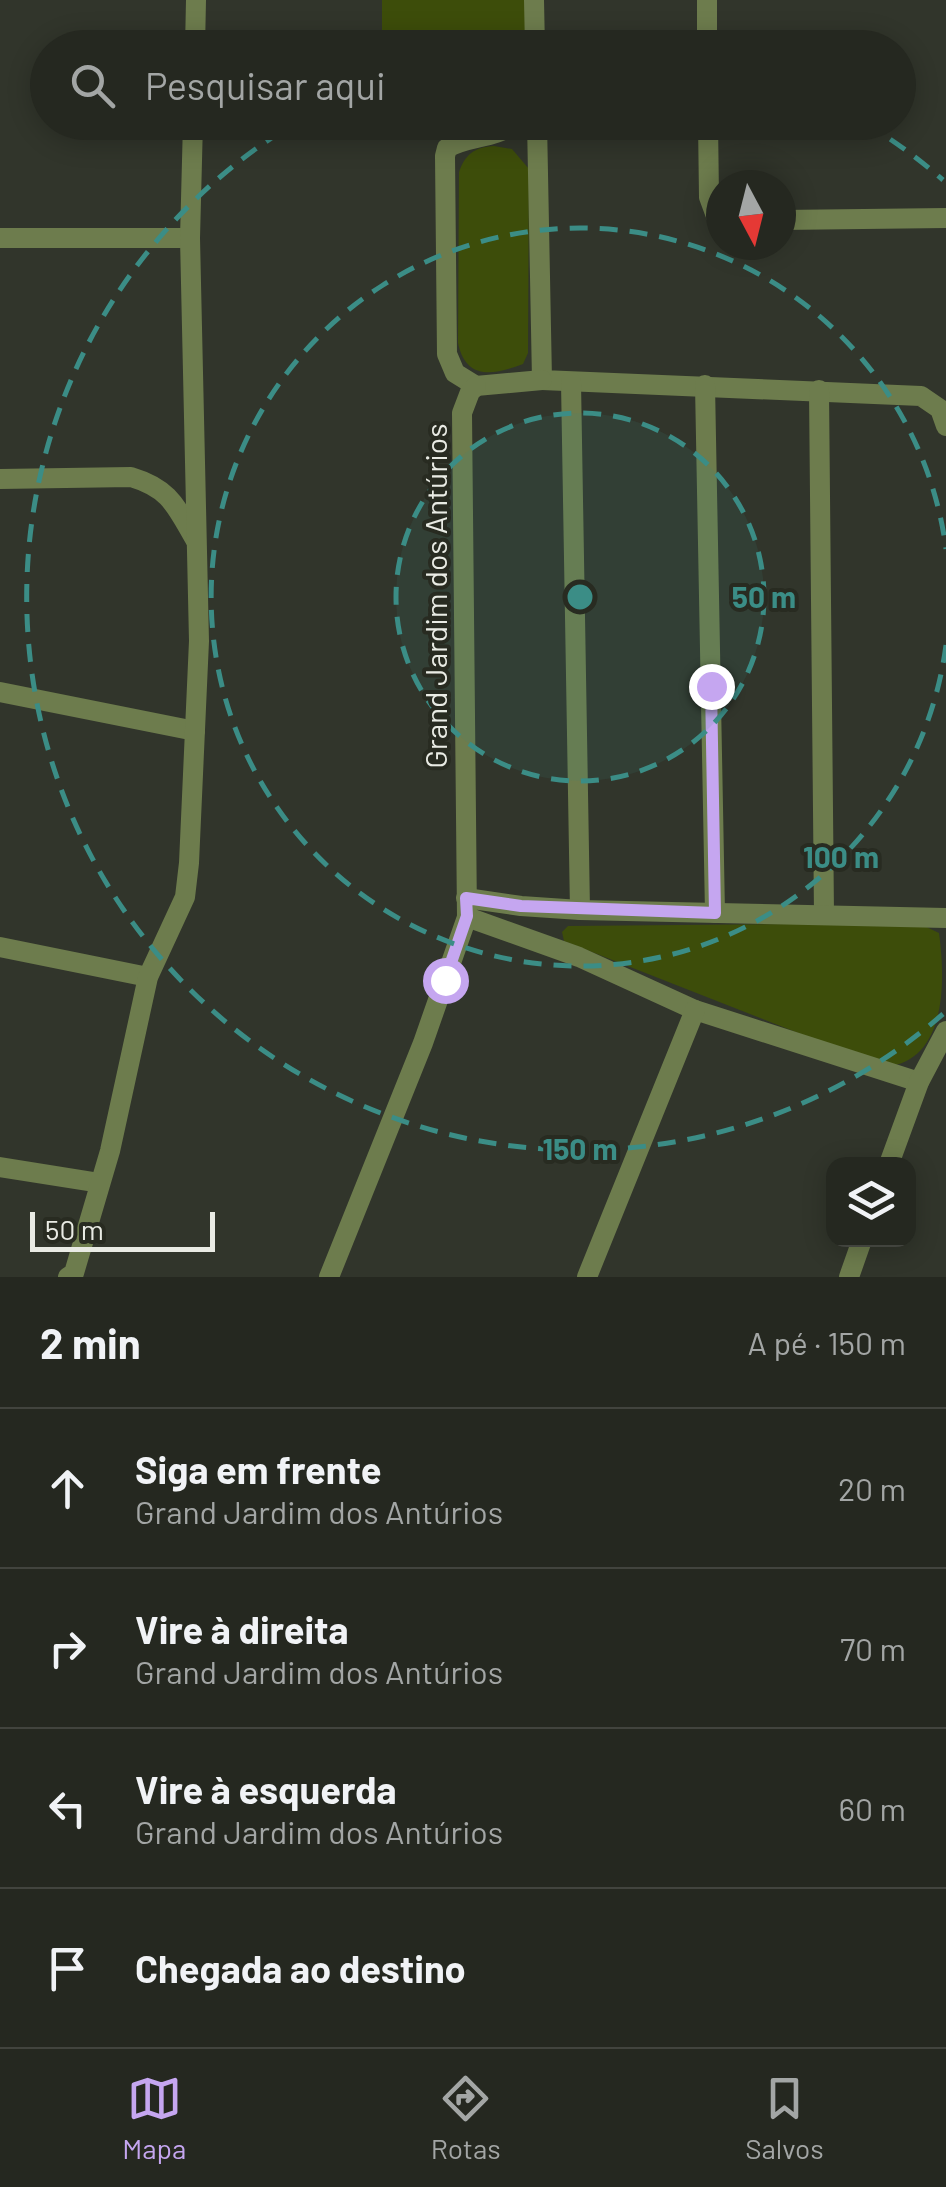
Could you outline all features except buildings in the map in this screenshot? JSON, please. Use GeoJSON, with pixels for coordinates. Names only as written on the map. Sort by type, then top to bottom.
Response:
{"type":"FeatureCollection","features":[{"type":"Feature","properties":{"kind":"street"},"geometry":{"type":"LineString","coordinates":[[195,30],[196,0]]}},
{"type":"Feature","properties":{"kind":"street"},"geometry":{"type":"LineString","coordinates":[[534,0],[535,30]]}},
{"type":"Feature","properties":{"kind":"street"},"geometry":{"type":"LineString","coordinates":[[707,0],[707,30]]}},
{"type":"Feature","properties":{"kind":"street"},"geometry":{"type":"LineString","coordinates":[[68,1277],[74,1274],[100,1184],[148,977],[185,897],[195,731],[197,543],[192,140]]}},
{"type":"Feature","properties":{"kind":"street","name":"Grand Jardim dos Antúrios"},"geometry":{"type":"LineString","coordinates":[[330,1277],[424,1043],[467,907],[462,413],[476,386],[456,373],[446,354],[445,156],[446,148],[471,140]]}},
{"type":"Feature","properties":{"kind":"street"},"geometry":{"type":"LineString","coordinates":[[537,140],[542,380]]}},
{"type":"Feature","properties":{"kind":"street"},"geometry":{"type":"LineString","coordinates":[[708,140],[709,170]]}},
{"type":"Feature","properties":{"kind":"street"},"geometry":{"type":"LineString","coordinates":[[796,220],[946,218]]}},
{"type":"Feature","properties":{"kind":"street"},"geometry":{"type":"LineString","coordinates":[[0,238],[190,238]]}},
{"type":"Feature","properties":{"kind":"street"},"geometry":{"type":"LineString","coordinates":[[476,386],[542,380],[920,396],[940,409],[946,426]]}},
{"type":"Feature","properties":{"kind":"street"},"geometry":{"type":"LineString","coordinates":[[571,382],[580,910]]}},
{"type":"Feature","properties":{"kind":"street"},"geometry":{"type":"LineString","coordinates":[[706,385],[715,913]]}},
{"type":"Feature","properties":{"kind":"street"},"geometry":{"type":"LineString","coordinates":[[820,390],[824,914]]}},
{"type":"Feature","properties":{"kind":"street"},"geometry":{"type":"LineString","coordinates":[[0,479],[131,477],[147,482],[162,489],[197,543]]}},
{"type":"Feature","properties":{"kind":"street"},"geometry":{"type":"LineString","coordinates":[[0,692],[195,731]]}},
{"type":"Feature","properties":{"kind":"street"},"geometry":{"type":"LineString","coordinates":[[467,907],[946,918]]}},
{"type":"Feature","properties":{"kind":"street"},"geometry":{"type":"LineString","coordinates":[[467,907],[695,1010],[919,1082]]}},
{"type":"Feature","properties":{"kind":"street"},"geometry":{"type":"LineString","coordinates":[[0,947],[148,977]]}},
{"type":"Feature","properties":{"kind":"street"},"geometry":{"type":"LineString","coordinates":[[587,1277],[695,1010]]}},
{"type":"Feature","properties":{"kind":"street"},"geometry":{"type":"LineString","coordinates":[[892,1157],[919,1082],[946,1031]]}},
{"type":"Feature","properties":{"kind":"street"},"geometry":{"type":"LineString","coordinates":[[0,1167],[100,1184]]}},
{"type":"Feature","properties":{"kind":"street"},"geometry":{"type":"LineString","coordinates":[[849,1277],[860,1247]]}},
{"type":"Feature","properties":{"kind":"green space"},"geometry":{"type":"Polygon","coordinates":[[[382,0],[525,0],[525,30],[382,30],[382,0]]]}},
{"type":"Feature","properties":{"kind":"green space"},"geometry":{"type":"Polygon","coordinates":[[[494,146],[512,149],[529,169],[528,353],[523,364],[483,372],[467,364],[458,343],[459,172],[472,153],[494,146]]]}},
{"type":"Feature","properties":{"kind":"green space"},"geometry":{"type":"Polygon","coordinates":[[[918,923],[939,933],[942,975],[937,1017],[920,1051],[905,1062],[885,1067],[564,941],[562,932],[568,926],[918,923]]]}},
{"type":"Feature","properties":{"kind":"route"},"geometry":{"type":"LineString","coordinates":[[445,980],[467,916],[466,898],[580,910],[715,913],[711,686]]}}]}
